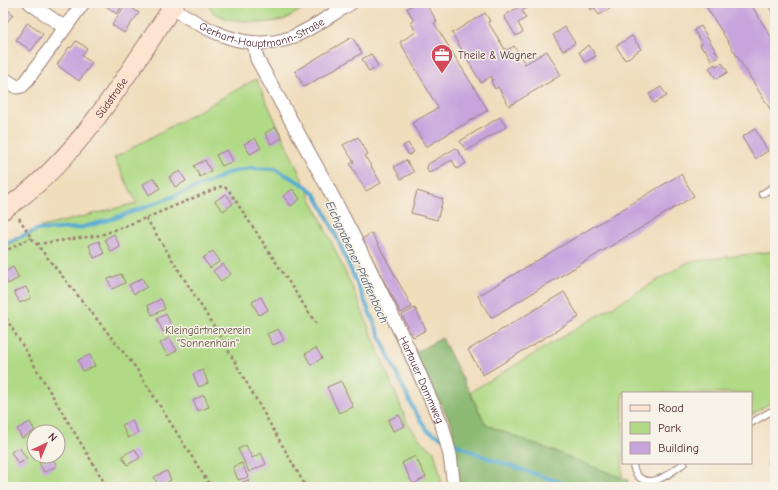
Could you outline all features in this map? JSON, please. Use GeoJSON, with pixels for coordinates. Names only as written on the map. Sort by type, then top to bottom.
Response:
{"type":"FeatureCollection","features":[{"type":"Feature","properties":{"kind":"main road","name":"Südstraße"},"geometry":{"type":"LineString","coordinates":[[3,210],[48,174],[82,136],[118,88],[170,5]]}},
{"type":"Feature","properties":{"kind":"street"},"geometry":{"type":"LineString","coordinates":[[30,3],[65,28]]}},
{"type":"Feature","properties":{"kind":"street"},"geometry":{"type":"LineString","coordinates":[[3,78],[17,87],[26,83],[83,3]]}},
{"type":"Feature","properties":{"kind":"street","name":"Gerhart-Hauptmann-Straße"},"geometry":{"type":"LineString","coordinates":[[170,5],[210,31],[228,38],[254,43],[266,43],[287,38],[302,32],[352,3]]}},
{"type":"Feature","properties":{"kind":"street","name":"Hartauer Dammweg"},"geometry":{"type":"LineString","coordinates":[[254,43],[257,59],[325,182],[361,251],[409,350],[443,429],[449,450],[454,487]]}},
{"type":"Feature","properties":{"kind":"lane"},"geometry":{"type":"LineString","coordinates":[[771,3],[775,10]]}},
{"type":"Feature","properties":{"kind":"lane"},"geometry":{"type":"LineString","coordinates":[[762,194],[775,186]]}},
{"type":"Feature","properties":{"kind":"lane"},"geometry":{"type":"LineString","coordinates":[[752,422],[775,409]]}},
{"type":"Feature","properties":{"kind":"lane"},"geometry":{"type":"LineString","coordinates":[[633,464],[636,473],[641,479],[649,481],[660,479],[682,464]]}},
{"type":"Feature","properties":{"kind":"path"},"geometry":{"type":"LineString","coordinates":[[37,244],[101,235],[222,186],[226,188],[317,326]]}},
{"type":"Feature","properties":{"kind":"path"},"geometry":{"type":"LineString","coordinates":[[146,218],[220,336],[306,487]]}},
{"type":"Feature","properties":{"kind":"path"},"geometry":{"type":"LineString","coordinates":[[26,230],[136,368],[211,487]]}},
{"type":"Feature","properties":{"kind":"path"},"geometry":{"type":"LineString","coordinates":[[3,252],[31,237]]}},
{"type":"Feature","properties":{"kind":"path"},"geometry":{"type":"LineString","coordinates":[[3,313],[107,487]]}},
{"type":"Feature","properties":{"kind":"green space"},"geometry":{"type":"Polygon","coordinates":[[[207,3],[312,3],[284,20],[262,23],[227,19],[214,13],[207,3]]]}},
{"type":"Feature","properties":{"kind":"green space","name":"Kleingärtnerverein \"Sonnenhain\""},"geometry":{"type":"Polygon","coordinates":[[[256,79],[354,291],[407,422],[422,442],[434,451],[443,487],[3,487],[3,248],[38,228],[137,203],[114,158],[256,79]]]}},
{"type":"Feature","properties":{"kind":"green space"},"geometry":{"type":"Polygon","coordinates":[[[775,251],[775,400],[752,414],[752,392],[622,392],[622,478],[486,425],[470,392],[688,262],[775,251]]]}},
{"type":"Feature","properties":{"kind":"green space"},"geometry":{"type":"Polygon","coordinates":[[[442,338],[486,425],[628,480],[626,487],[460,487],[452,425],[414,353],[442,338]]]}},
{"type":"Feature","properties":{"kind":"building"},"geometry":{"type":"Polygon","coordinates":[[[102,3],[124,3],[117,14],[102,3]]]}},
{"type":"Feature","properties":{"kind":"building","name":"Theile & Wagner"},"geometry":{"type":"Polygon","coordinates":[[[416,3],[419,5],[422,3],[426,5],[432,13],[437,22],[434,23],[488,110],[426,147],[412,123],[438,108],[400,42],[416,32],[411,23],[414,21],[407,8],[416,3]]]}},
{"type":"Feature","properties":{"kind":"building"},"geometry":{"type":"Polygon","coordinates":[[[527,3],[529,7],[522,11],[526,18],[518,23],[523,32],[516,36],[504,16],[527,3]]]}},
{"type":"Feature","properties":{"kind":"building"},"geometry":{"type":"Polygon","coordinates":[[[587,3],[608,3],[611,8],[599,15],[594,7],[591,10],[587,3]]]}},
{"type":"Feature","properties":{"kind":"building"},"geometry":{"type":"Polygon","coordinates":[[[704,3],[750,3],[775,43],[775,117],[704,3]]]}},
{"type":"Feature","properties":{"kind":"building"},"geometry":{"type":"Polygon","coordinates":[[[126,4],[139,13],[124,33],[112,25],[126,4]]]}},
{"type":"Feature","properties":{"kind":"building"},"geometry":{"type":"Polygon","coordinates":[[[3,6],[13,14],[3,28],[3,6]]]}},
{"type":"Feature","properties":{"kind":"building"},"geometry":{"type":"Polygon","coordinates":[[[485,13],[490,21],[488,22],[506,51],[514,46],[525,64],[547,51],[561,75],[509,106],[498,87],[495,89],[491,81],[493,80],[491,76],[481,83],[452,33],[485,13]]]}},
{"type":"Feature","properties":{"kind":"building"},"geometry":{"type":"Polygon","coordinates":[[[27,23],[43,34],[31,51],[16,40],[27,23]]]}},
{"type":"Feature","properties":{"kind":"building"},"geometry":{"type":"Polygon","coordinates":[[[701,26],[719,57],[712,61],[705,49],[703,50],[700,45],[702,44],[694,30],[701,26]]]}},
{"type":"Feature","properties":{"kind":"building"},"geometry":{"type":"Polygon","coordinates":[[[565,27],[575,43],[563,51],[553,35],[565,27]]]}},
{"type":"Feature","properties":{"kind":"building"},"geometry":{"type":"Polygon","coordinates":[[[632,36],[641,49],[625,60],[616,46],[632,36]]]}},
{"type":"Feature","properties":{"kind":"building"},"geometry":{"type":"Polygon","coordinates":[[[352,37],[362,53],[304,87],[295,71],[352,37]]]}},
{"type":"Feature","properties":{"kind":"building"},"geometry":{"type":"Polygon","coordinates":[[[76,41],[87,48],[82,56],[92,63],[79,81],[57,65],[69,47],[71,48],[76,41]]]}},
{"type":"Feature","properties":{"kind":"building"},"geometry":{"type":"Polygon","coordinates":[[[589,45],[596,56],[585,62],[579,52],[589,45]]]}},
{"type":"Feature","properties":{"kind":"building"},"geometry":{"type":"Polygon","coordinates":[[[371,54],[378,66],[369,72],[362,59],[371,54]]]}},
{"type":"Feature","properties":{"kind":"building"},"geometry":{"type":"Polygon","coordinates":[[[722,63],[728,72],[716,79],[709,68],[715,64],[716,66],[722,63]]]}},
{"type":"Feature","properties":{"kind":"building"},"geometry":{"type":"Polygon","coordinates":[[[661,87],[667,96],[654,103],[649,94],[661,87]]]}},
{"type":"Feature","properties":{"kind":"building"},"geometry":{"type":"Polygon","coordinates":[[[500,117],[506,127],[466,151],[460,141],[500,117]]]}},
{"type":"Feature","properties":{"kind":"building"},"geometry":{"type":"Polygon","coordinates":[[[276,127],[282,138],[271,144],[265,133],[276,127]]]}},
{"type":"Feature","properties":{"kind":"building"},"geometry":{"type":"Polygon","coordinates":[[[755,129],[768,151],[755,159],[742,137],[755,129]]]}},
{"type":"Feature","properties":{"kind":"building"},"geometry":{"type":"Polygon","coordinates":[[[358,137],[368,154],[365,156],[381,183],[366,191],[350,164],[354,162],[343,145],[358,137]]]}},
{"type":"Feature","properties":{"kind":"building"},"geometry":{"type":"Polygon","coordinates":[[[255,138],[261,148],[250,154],[244,144],[255,138]]]}},
{"type":"Feature","properties":{"kind":"building"},"geometry":{"type":"Polygon","coordinates":[[[408,143],[414,152],[409,155],[403,146],[408,143]]]}},
{"type":"Feature","properties":{"kind":"building"},"geometry":{"type":"Polygon","coordinates":[[[456,148],[466,163],[457,169],[452,160],[429,173],[427,169],[428,164],[456,148]]]}},
{"type":"Feature","properties":{"kind":"building"},"geometry":{"type":"Polygon","coordinates":[[[227,150],[233,161],[222,166],[216,155],[227,150]]]}},
{"type":"Feature","properties":{"kind":"building"},"geometry":{"type":"Polygon","coordinates":[[[205,160],[211,171],[200,177],[194,166],[205,160]]]}},
{"type":"Feature","properties":{"kind":"building"},"geometry":{"type":"Polygon","coordinates":[[[406,160],[414,172],[401,179],[394,167],[406,160]]]}},
{"type":"Feature","properties":{"kind":"building"},"geometry":{"type":"Polygon","coordinates":[[[180,171],[186,181],[175,187],[169,177],[180,171]]]}},
{"type":"Feature","properties":{"kind":"building"},"geometry":{"type":"Polygon","coordinates":[[[681,174],[694,196],[491,318],[478,296],[681,174]]]}},
{"type":"Feature","properties":{"kind":"building"},"geometry":{"type":"Polygon","coordinates":[[[154,178],[160,188],[149,195],[143,184],[154,178]]]}},
{"type":"Feature","properties":{"kind":"building"},"geometry":{"type":"Polygon","coordinates":[[[293,189],[300,199],[291,206],[283,196],[293,189]]]}},
{"type":"Feature","properties":{"kind":"building"},"geometry":{"type":"Polygon","coordinates":[[[417,191],[443,199],[437,220],[411,213],[417,191]]]}},
{"type":"Feature","properties":{"kind":"building"},"geometry":{"type":"Polygon","coordinates":[[[226,194],[233,204],[223,211],[215,201],[226,194]]]}},
{"type":"Feature","properties":{"kind":"building"},"geometry":{"type":"Polygon","coordinates":[[[372,233],[412,307],[401,313],[362,239],[372,233]]]}},
{"type":"Feature","properties":{"kind":"building"},"geometry":{"type":"Polygon","coordinates":[[[114,234],[120,247],[111,252],[105,239],[114,234]]]}},
{"type":"Feature","properties":{"kind":"building"},"geometry":{"type":"Polygon","coordinates":[[[99,241],[104,254],[94,258],[89,245],[99,241]]]}},
{"type":"Feature","properties":{"kind":"building"},"geometry":{"type":"Polygon","coordinates":[[[213,251],[220,261],[210,268],[203,258],[213,251]]]}},
{"type":"Feature","properties":{"kind":"building"},"geometry":{"type":"Polygon","coordinates":[[[223,264],[231,274],[221,281],[213,271],[223,264]]]}},
{"type":"Feature","properties":{"kind":"building"},"geometry":{"type":"Polygon","coordinates":[[[13,267],[19,278],[8,284],[3,273],[13,267]]]}},
{"type":"Feature","properties":{"kind":"building"},"geometry":{"type":"Polygon","coordinates":[[[121,274],[125,283],[112,289],[108,279],[121,274]]]}},
{"type":"Feature","properties":{"kind":"building"},"geometry":{"type":"Polygon","coordinates":[[[142,278],[147,287],[134,294],[129,285],[142,278]]]}},
{"type":"Feature","properties":{"kind":"building"},"geometry":{"type":"Polygon","coordinates":[[[26,287],[31,298],[20,303],[14,292],[26,287]]]}},
{"type":"Feature","properties":{"kind":"building"},"geometry":{"type":"Polygon","coordinates":[[[564,292],[579,317],[483,375],[468,350],[564,292]]]}},
{"type":"Feature","properties":{"kind":"building"},"geometry":{"type":"Polygon","coordinates":[[[261,297],[268,310],[259,315],[252,302],[261,297]]]}},
{"type":"Feature","properties":{"kind":"building"},"geometry":{"type":"Polygon","coordinates":[[[161,299],[165,309],[152,315],[148,305],[161,299]]]}},
{"type":"Feature","properties":{"kind":"building"},"geometry":{"type":"Polygon","coordinates":[[[415,308],[426,330],[413,337],[402,315],[415,308]]]}},
{"type":"Feature","properties":{"kind":"building"},"geometry":{"type":"Polygon","coordinates":[[[166,314],[172,327],[163,332],[157,319],[166,314]]]}},
{"type":"Feature","properties":{"kind":"building"},"geometry":{"type":"Polygon","coordinates":[[[278,329],[284,340],[273,345],[267,334],[278,329]]]}},
{"type":"Feature","properties":{"kind":"building"},"geometry":{"type":"Polygon","coordinates":[[[169,338],[177,350],[168,356],[160,343],[169,338]]]}},
{"type":"Feature","properties":{"kind":"building"},"geometry":{"type":"Polygon","coordinates":[[[316,348],[322,358],[311,365],[305,354],[316,348]]]}},
{"type":"Feature","properties":{"kind":"building"},"geometry":{"type":"Polygon","coordinates":[[[90,355],[95,366],[83,371],[78,360],[90,355]]]}},
{"type":"Feature","properties":{"kind":"building"},"geometry":{"type":"Polygon","coordinates":[[[203,370],[208,383],[199,387],[193,374],[203,370]]]}},
{"type":"Feature","properties":{"kind":"building"},"geometry":{"type":"Polygon","coordinates":[[[341,381],[353,407],[339,413],[327,387],[341,381]]]}},
{"type":"Feature","properties":{"kind":"building"},"geometry":{"type":"Polygon","coordinates":[[[204,395],[209,407],[198,411],[193,400],[204,395]]]}},
{"type":"Feature","properties":{"kind":"building"},"geometry":{"type":"Polygon","coordinates":[[[399,415],[405,426],[393,431],[388,420],[399,415]]]}},
{"type":"Feature","properties":{"kind":"building"},"geometry":{"type":"Polygon","coordinates":[[[132,420],[138,433],[128,438],[122,425],[132,420]]]}},
{"type":"Feature","properties":{"kind":"building"},"geometry":{"type":"Polygon","coordinates":[[[26,424],[26,436],[22,438],[17,429],[26,424]]]}},
{"type":"Feature","properties":{"kind":"building"},"geometry":{"type":"Polygon","coordinates":[[[246,445],[252,458],[261,453],[266,464],[249,472],[238,449],[246,445]]]}},
{"type":"Feature","properties":{"kind":"building"},"geometry":{"type":"Polygon","coordinates":[[[19,447],[26,460],[18,464],[11,452],[19,447]]]}},
{"type":"Feature","properties":{"kind":"building"},"geometry":{"type":"Polygon","coordinates":[[[135,449],[140,458],[127,465],[122,456],[135,449]]]}},
{"type":"Feature","properties":{"kind":"building"},"geometry":{"type":"Polygon","coordinates":[[[415,456],[426,477],[413,484],[402,463],[415,456]]]}},
{"type":"Feature","properties":{"kind":"building"},"geometry":{"type":"Polygon","coordinates":[[[775,456],[775,475],[767,461],[775,456]]]}},
{"type":"Feature","properties":{"kind":"building"},"geometry":{"type":"Polygon","coordinates":[[[242,463],[248,477],[238,480],[233,467],[242,463]]]}},
{"type":"Feature","properties":{"kind":"building"},"geometry":{"type":"Polygon","coordinates":[[[40,464],[56,464],[57,466],[44,472],[40,464]]]}},
{"type":"Feature","properties":{"kind":"building"},"geometry":{"type":"Polygon","coordinates":[[[167,471],[171,480],[159,487],[154,477],[167,471]]]}},
{"type":"Feature","properties":{"kind":"building"},"geometry":{"type":"Polygon","coordinates":[[[248,480],[251,487],[234,486],[248,480]]]}},
{"type":"Feature","properties":{"kind":"waterway","name":"Eichgrabener Pfaffenbach"},"geometry":{"type":"LineString","coordinates":[[3,244],[37,230],[80,228],[109,220],[217,179],[227,173],[251,168],[275,169],[306,186],[315,194],[334,231],[393,366],[414,410],[428,431],[443,438]]}},
{"type":"Feature","properties":{"kind":"waterway","name":"Eichgrabener Pfaffenbach"},"geometry":{"type":"LineString","coordinates":[[449,441],[487,458],[574,487]]}},
{"type":"Feature","properties":{"kind":"place","name":"Theile & Wagner"},"geometry":{"type":"Point","coordinates":[442,74]}}]}
